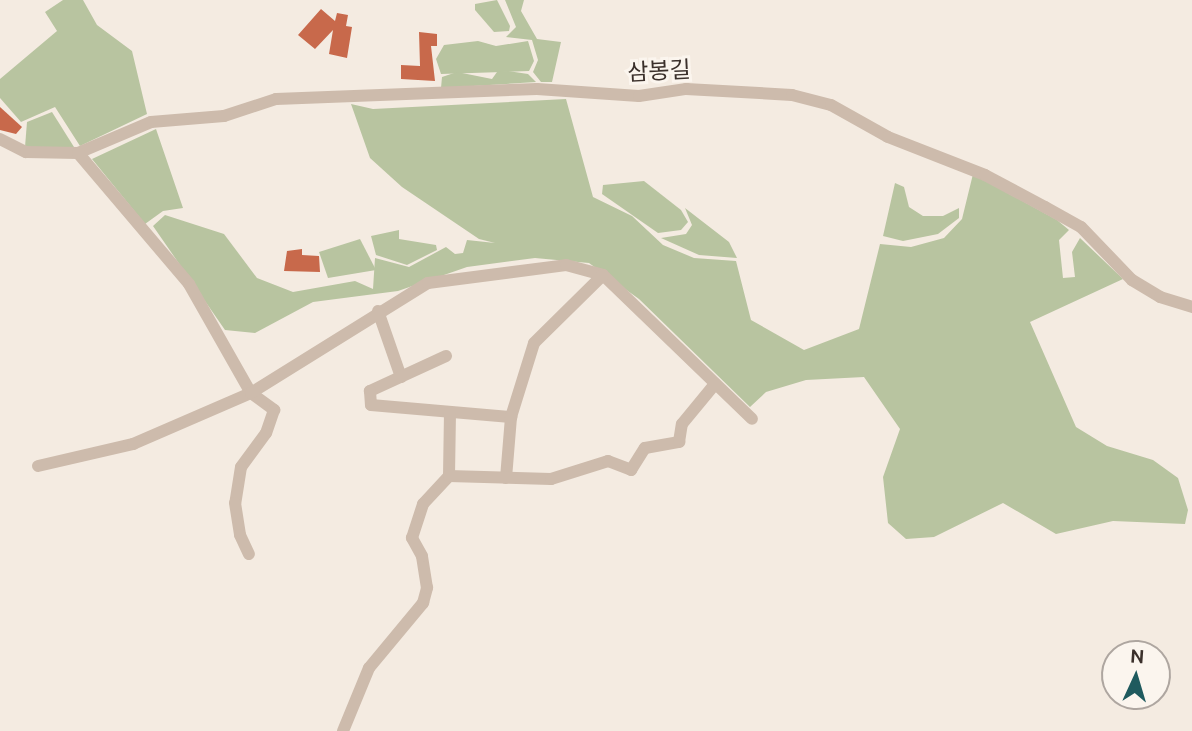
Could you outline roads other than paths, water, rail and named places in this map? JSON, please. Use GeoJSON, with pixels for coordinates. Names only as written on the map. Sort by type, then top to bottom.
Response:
{"type":"FeatureCollection","features":[{"type":"Feature","properties":{"kind":"street","name":"삼봉길"},"geometry":{"type":"LineString","coordinates":[[78,153],[151,122],[223,116],[276,99],[537,89],[639,96],[686,89],[792,95],[831,105],[888,137],[985,176],[1045,207],[1081,227],[1132,280],[1160,297],[1192,307]]}},
{"type":"Feature","properties":{"kind":"street"},"geometry":{"type":"LineString","coordinates":[[0,139],[26,152],[78,153],[189,284],[251,393],[274,410],[266,433],[241,467],[235,503],[240,535],[249,554]]}},
{"type":"Feature","properties":{"kind":"street"},"geometry":{"type":"LineString","coordinates":[[38,466],[133,443],[251,393],[378,311],[428,283],[566,265],[603,275],[752,419]]}},
{"type":"Feature","properties":{"kind":"street"},"geometry":{"type":"LineString","coordinates":[[506,478],[511,417],[534,343],[603,275]]}},
{"type":"Feature","properties":{"kind":"street"},"geometry":{"type":"LineString","coordinates":[[378,311],[401,377]]}},
{"type":"Feature","properties":{"kind":"street"},"geometry":{"type":"LineString","coordinates":[[446,355],[369,391],[370,405],[511,417]]}},
{"type":"Feature","properties":{"kind":"street"},"geometry":{"type":"LineString","coordinates":[[449,477],[551,479],[608,461],[631,470],[645,448],[679,442],[682,424],[715,384]]}},
{"type":"Feature","properties":{"kind":"street"},"geometry":{"type":"LineString","coordinates":[[343,731],[369,668],[423,603],[427,588],[422,556],[412,538],[423,504],[449,477],[450,412]]}}]}
